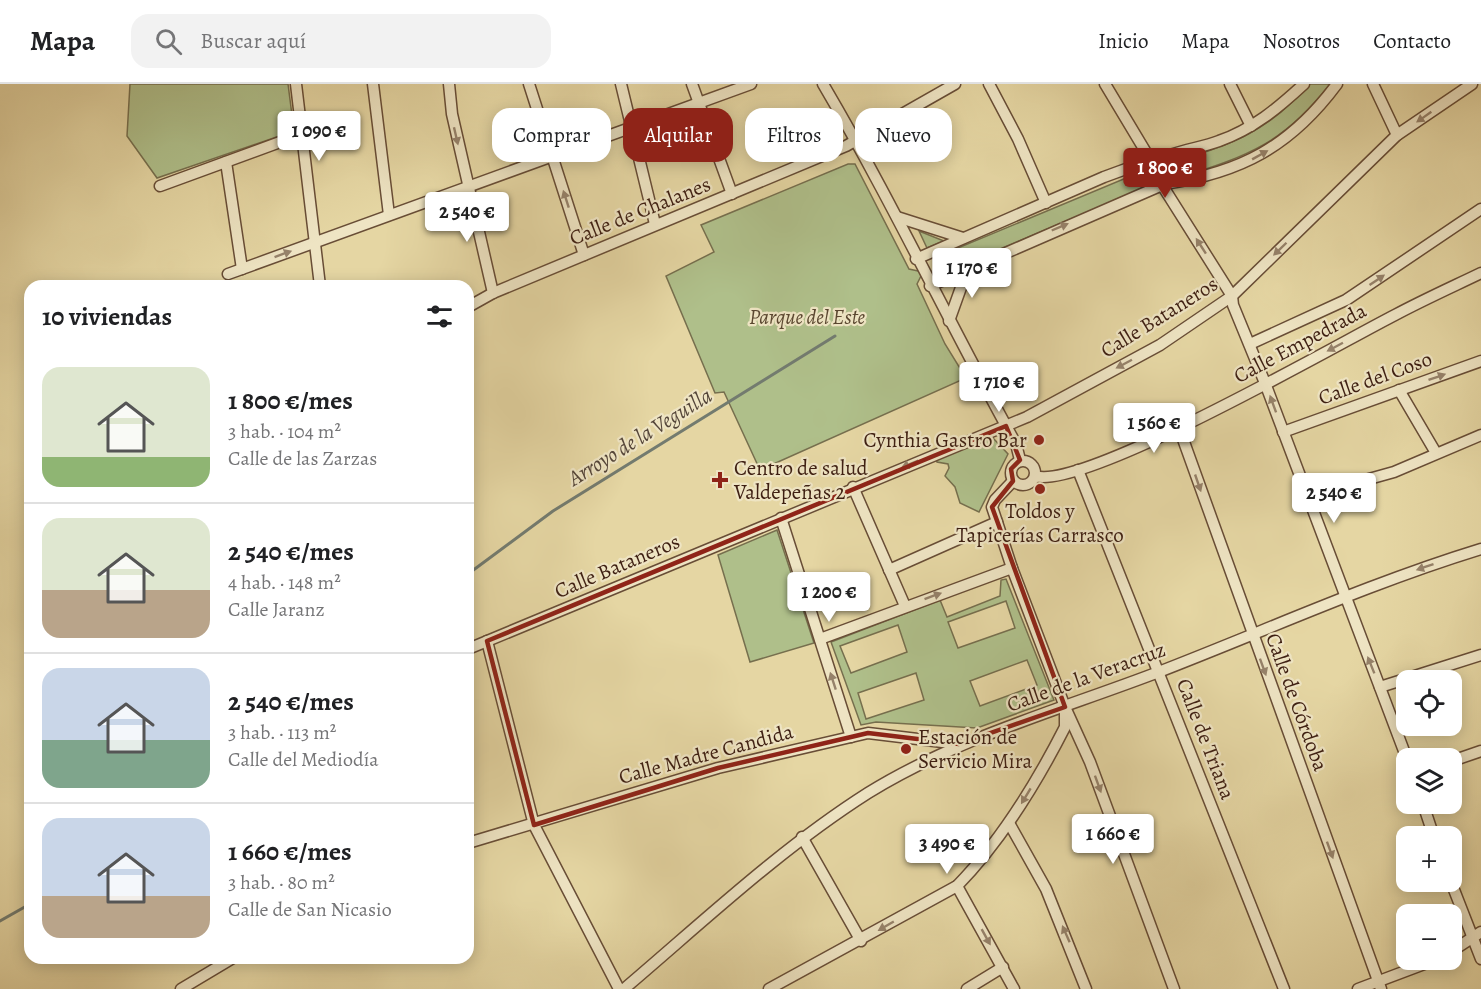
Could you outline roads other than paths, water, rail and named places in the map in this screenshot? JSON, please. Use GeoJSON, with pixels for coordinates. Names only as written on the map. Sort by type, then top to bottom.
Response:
{"type":"FeatureCollection","features":[{"type":"Feature","properties":{"kind":"street"},"geometry":{"type":"LineString","coordinates":[[296,84],[319,280]]}},
{"type":"Feature","properties":{"kind":"street"},"geometry":{"type":"LineString","coordinates":[[373,84],[389,215]]}},
{"type":"Feature","properties":{"kind":"street"},"geometry":{"type":"LineString","coordinates":[[449,84],[452,114],[493,292]]}},
{"type":"Feature","properties":{"kind":"street"},"geometry":{"type":"LineString","coordinates":[[529,84],[537,108]]}},
{"type":"Feature","properties":{"kind":"street"},"geometry":{"type":"LineString","coordinates":[[621,84],[627,108]]}},
{"type":"Feature","properties":{"kind":"street"},"geometry":{"type":"LineString","coordinates":[[692,84],[732,194]]}},
{"type":"Feature","properties":{"kind":"street"},"geometry":{"type":"LineString","coordinates":[[684,108],[752,84]]}},
{"type":"Feature","properties":{"kind":"street"},"geometry":{"type":"LineString","coordinates":[[823,84],[855,139]]}},
{"type":"Feature","properties":{"kind":"street","name":"Calle de Chalanes"},"geometry":{"type":"LineString","coordinates":[[913,108],[955,84]]}},
{"type":"Feature","properties":{"kind":"street"},"geometry":{"type":"LineString","coordinates":[[989,84],[1018,139],[1046,203]]}},
{"type":"Feature","properties":{"kind":"street"},"geometry":{"type":"LineString","coordinates":[[1106,84],[1153,164]]}},
{"type":"Feature","properties":{"kind":"street"},"geometry":{"type":"LineString","coordinates":[[1230,84],[1251,126]]}},
{"type":"Feature","properties":{"kind":"street"},"geometry":{"type":"LineString","coordinates":[[1304,84],[1271,114],[1251,126],[1220,141],[1153,164],[1147,174],[1149,181],[1162,185],[1232,296],[1233,305],[1265,383],[1403,748]]}},
{"type":"Feature","properties":{"kind":"street"},"geometry":{"type":"LineString","coordinates":[[930,286],[1162,185],[1230,168],[1261,154],[1294,134],[1337,84]]}},
{"type":"Feature","properties":{"kind":"street"},"geometry":{"type":"LineString","coordinates":[[1373,84],[1397,135]]}},
{"type":"Feature","properties":{"kind":"street","name":"Calle Bataneros"},"geometry":{"type":"LineString","coordinates":[[474,646],[853,487],[1006,426],[1160,345],[1232,296],[1397,135],[1472,84]]}},
{"type":"Feature","properties":{"kind":"street"},"geometry":{"type":"LineString","coordinates":[[160,186],[302,134]]}},
{"type":"Feature","properties":{"kind":"street","name":"Calle de Chalanes"},"geometry":{"type":"LineString","coordinates":[[474,303],[493,292],[855,141]]}},
{"type":"Feature","properties":{"kind":"street"},"geometry":{"type":"LineString","coordinates":[[225,162],[242,268]]}},
{"type":"Feature","properties":{"kind":"street"},"geometry":{"type":"LineString","coordinates":[[228,274],[536,162]]}},
{"type":"Feature","properties":{"kind":"street"},"geometry":{"type":"LineString","coordinates":[[554,162],[584,255]]}},
{"type":"Feature","properties":{"kind":"street"},"geometry":{"type":"LineString","coordinates":[[640,162],[655,224]]}},
{"type":"Feature","properties":{"kind":"street"},"geometry":{"type":"LineString","coordinates":[[867,162],[930,286],[1016,444],[1020,460]]}},
{"type":"Feature","properties":{"kind":"street"},"geometry":{"type":"LineString","coordinates":[[916,259],[1134,166],[1164,164],[1169,170],[1170,178],[1162,185]]}},
{"type":"Feature","properties":{"kind":"street"},"geometry":{"type":"LineString","coordinates":[[1250,344],[1346,300],[1481,209]]}},
{"type":"Feature","properties":{"kind":"street"},"geometry":{"type":"LineString","coordinates":[[897,217],[963,238]]}},
{"type":"Feature","properties":{"kind":"street"},"geometry":{"type":"LineString","coordinates":[[949,321],[968,268]]}},
{"type":"Feature","properties":{"kind":"street","name":"Calle Empedrada"},"geometry":{"type":"LineString","coordinates":[[1035,476],[1045,479],[1078,470],[1179,428],[1481,273]]}},
{"type":"Feature","properties":{"kind":"street","name":"Calle del Coso"},"geometry":{"type":"LineString","coordinates":[[1283,432],[1481,361]]}},
{"type":"Feature","properties":{"kind":"street"},"geometry":{"type":"LineString","coordinates":[[1400,390],[1436,453]]}},
{"type":"Feature","properties":{"kind":"street","name":"Calle de Córdoba"},"geometry":{"type":"LineString","coordinates":[[1179,428],[1380,986]]}},
{"type":"Feature","properties":{"kind":"street"},"geometry":{"type":"LineString","coordinates":[[1308,496],[1394,472],[1481,435]]}},
{"type":"Feature","properties":{"kind":"street"},"geometry":{"type":"LineString","coordinates":[[1013,481],[1025,485],[1035,476],[1032,464],[1020,460]]}},
{"type":"Feature","properties":{"kind":"street"},"geometry":{"type":"LineString","coordinates":[[1013,481],[1011,469],[1020,460]]}},
{"type":"Feature","properties":{"kind":"street","name":"Calle de Triana"},"geometry":{"type":"LineString","coordinates":[[1078,470],[1284,989]]}},
{"type":"Feature","properties":{"kind":"street"},"geometry":{"type":"LineString","coordinates":[[1013,481],[995,500],[992,507],[1012,568],[1065,707],[1070,728],[1090,762],[1174,989]]}},
{"type":"Feature","properties":{"kind":"street"},"geometry":{"type":"LineString","coordinates":[[853,487],[905,606]]}},
{"type":"Feature","properties":{"kind":"street"},"geometry":{"type":"LineString","coordinates":[[781,518],[851,736]]}},
{"type":"Feature","properties":{"kind":"street"},"geometry":{"type":"LineString","coordinates":[[889,570],[997,522]]}},
{"type":"Feature","properties":{"kind":"street","name":"Calle de la Veracruz"},"geometry":{"type":"LineString","coordinates":[[624,989],[802,837],[871,792],[959,744],[1159,672],[1425,566],[1481,549]]}},
{"type":"Feature","properties":{"kind":"street"},"geometry":{"type":"LineString","coordinates":[[819,639],[1012,568]]}},
{"type":"Feature","properties":{"kind":"street"},"geometry":{"type":"LineString","coordinates":[[487,641],[534,825],[619,989]]}},
{"type":"Feature","properties":{"kind":"street"},"geometry":{"type":"LineString","coordinates":[[1380,687],[1481,655]]}},
{"type":"Feature","properties":{"kind":"street"},"geometry":{"type":"LineString","coordinates":[[769,989],[861,941],[957,886],[976,866],[1009,823],[1070,728]]}},
{"type":"Feature","properties":{"kind":"street","name":"Calle Madre Candida"},"geometry":{"type":"LineString","coordinates":[[474,841],[718,768],[851,736],[868,733],[959,744]]}},
{"type":"Feature","properties":{"kind":"street"},"geometry":{"type":"LineString","coordinates":[[1462,758],[1481,751]]}},
{"type":"Feature","properties":{"kind":"street"},"geometry":{"type":"LineString","coordinates":[[1009,823],[1046,889],[1086,989]]}},
{"type":"Feature","properties":{"kind":"street"},"geometry":{"type":"LineString","coordinates":[[802,837],[861,941]]}},
{"type":"Feature","properties":{"kind":"street"},"geometry":{"type":"LineString","coordinates":[[957,886],[1014,989]]}},
{"type":"Feature","properties":{"kind":"street"},"geometry":{"type":"LineString","coordinates":[[1456,892],[1477,935],[1481,959]]}},
{"type":"Feature","properties":{"kind":"street"},"geometry":{"type":"LineString","coordinates":[[1462,945],[1477,935]]}},
{"type":"Feature","properties":{"kind":"street"},"geometry":{"type":"LineString","coordinates":[[181,989],[222,964]]}},
{"type":"Feature","properties":{"kind":"street"},"geometry":{"type":"LineString","coordinates":[[967,989],[1002,967]]}},
{"type":"Feature","properties":{"kind":"street"},"geometry":{"type":"LineString","coordinates":[[1358,989],[1380,986],[1414,970]]}},
{"type":"Feature","properties":{"kind":"street"},"geometry":{"type":"LineString","coordinates":[[787,978],[795,989]]}},
{"type":"Feature","properties":{"kind":"waterway","name":"Arroyo de la Veguilla"},"geometry":{"type":"LineString","coordinates":[[474,570],[553,511],[835,336]]}},
{"type":"Feature","properties":{"kind":"waterway","name":"Arroyo de la Veguilla"},"geometry":{"type":"LineString","coordinates":[[0,921],[24,907]]}},
{"type":"Feature","properties":{"kind":"place","name":"Cynthia Gastro Bar"},"geometry":{"type":"Point","coordinates":[1039,440]}},
{"type":"Feature","properties":{"kind":"place","name":"Centro de salud Valdepeñas 2"},"geometry":{"type":"Point","coordinates":[720,480]}},
{"type":"Feature","properties":{"kind":"place","name":"Toldos y Tapicerías Carrasco"},"geometry":{"type":"Point","coordinates":[1040,489]}},
{"type":"Feature","properties":{"kind":"place","name":"Estación de Servicio Mira"},"geometry":{"type":"Point","coordinates":[906,749]}},
{"type":"Feature","properties":{"kind":"park label","name":"Parque del Este"},"geometry":{"type":"Point","coordinates":[807,317]}}]}
